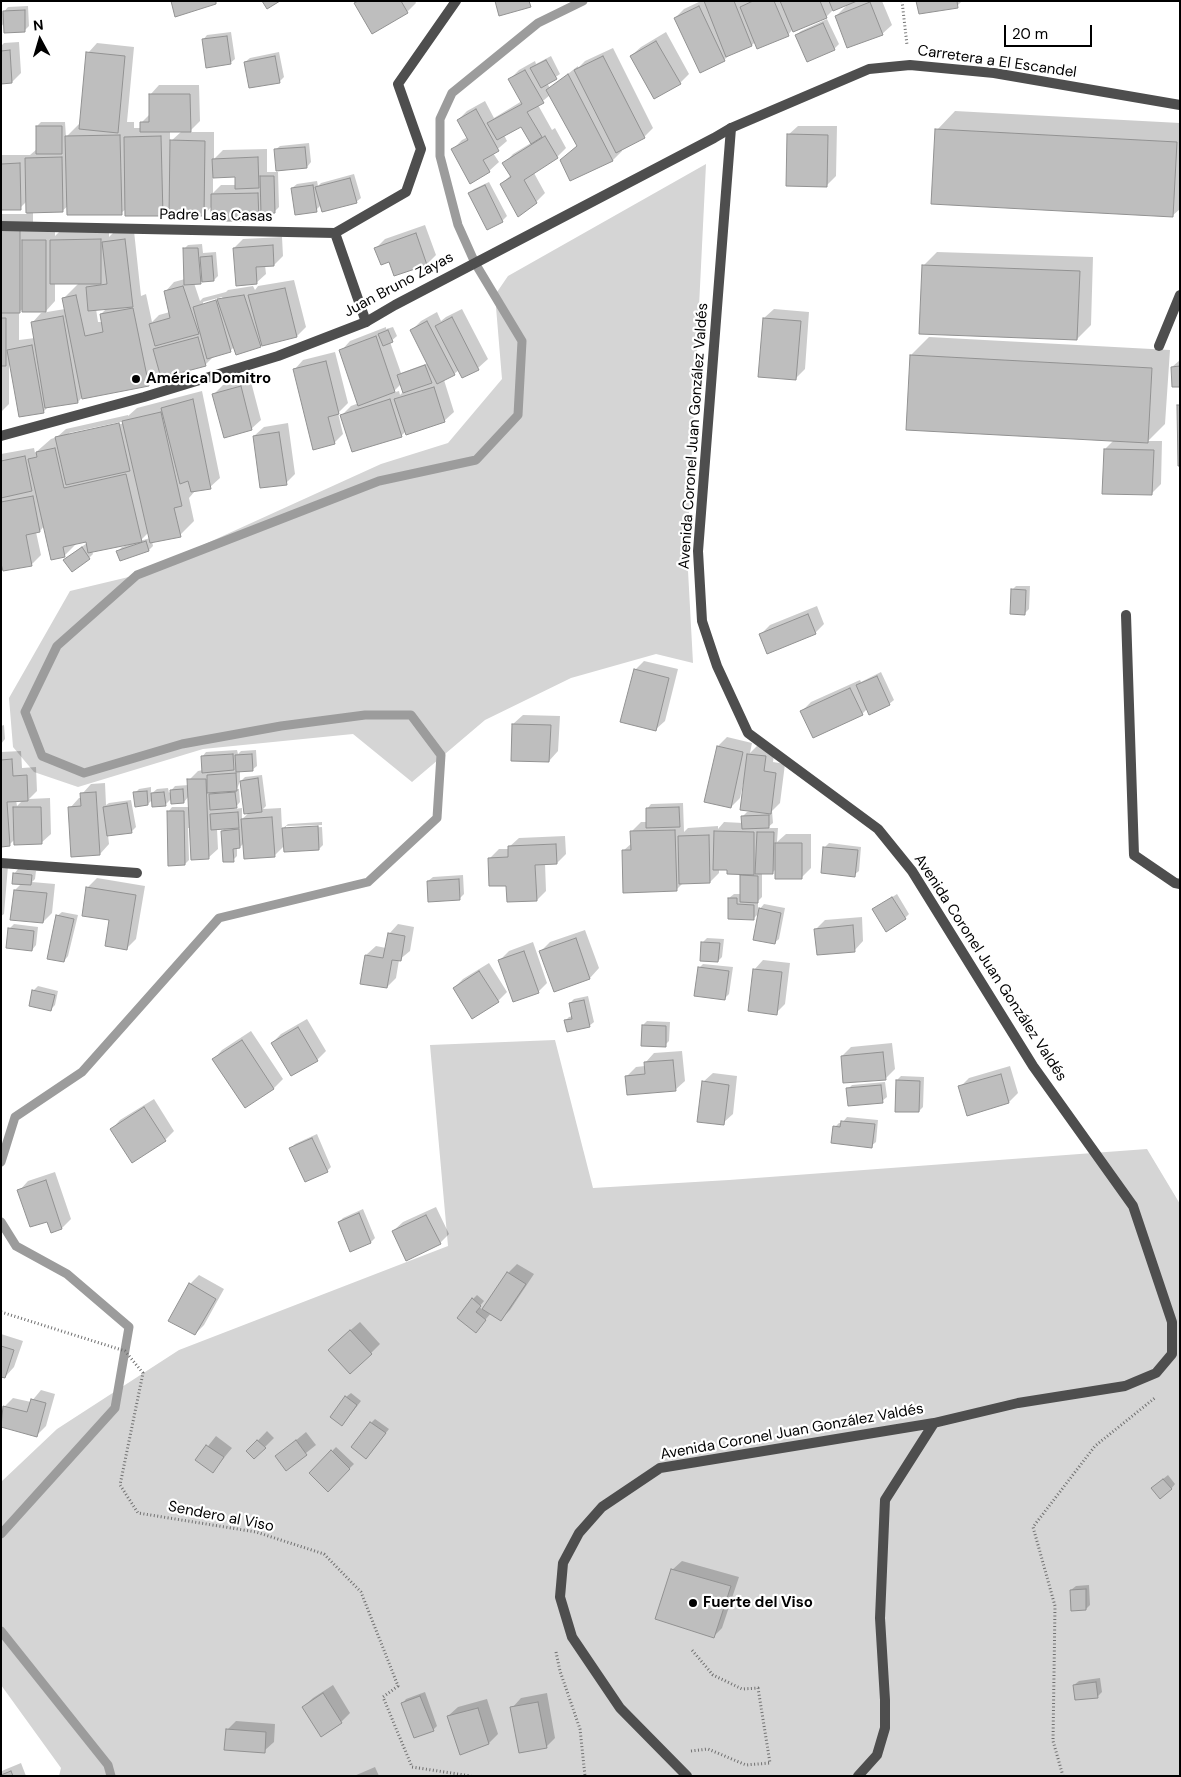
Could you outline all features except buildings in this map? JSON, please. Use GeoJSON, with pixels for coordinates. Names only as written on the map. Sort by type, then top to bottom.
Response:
{"type":"FeatureCollection","features":[{"type":"Feature","properties":{"kind":"street"},"geometry":{"type":"LineString","coordinates":[[366,322],[335,233],[406,192],[421,148],[398,84],[456,1]]}},
{"type":"Feature","properties":{"kind":"street","name":"Carretera a El Escandel"},"geometry":{"type":"LineString","coordinates":[[731,128],[869,69],[910,65],[994,73],[1180,105]]}},
{"type":"Feature","properties":{"kind":"street","name":"Juan Bruno Zayas"},"geometry":{"type":"LineString","coordinates":[[1,436],[144,397],[268,359],[366,322],[492,253],[731,128]]}},
{"type":"Feature","properties":{"kind":"street","name":"Avenida Coronel Juan González Valdés"},"geometry":{"type":"LineString","coordinates":[[687,1776],[620,1708],[572,1637],[560,1597],[563,1563],[579,1533],[602,1508],[660,1468],[934,1422],[1018,1402],[1125,1386],[1156,1373],[1172,1354],[1172,1322],[1134,1206],[1033,1066],[912,872],[878,829],[748,733],[718,666],[702,621],[698,551],[731,128]]}},
{"type":"Feature","properties":{"kind":"street","name":"Padre Las Casas"},"geometry":{"type":"LineString","coordinates":[[1,226],[335,233]]}},
{"type":"Feature","properties":{"kind":"street"},"geometry":{"type":"LineString","coordinates":[[1159,346],[1180,295]]}},
{"type":"Feature","properties":{"kind":"street"},"geometry":{"type":"LineString","coordinates":[[1126,615],[1134,856],[1175,883],[1180,884]]}},
{"type":"Feature","properties":{"kind":"street"},"geometry":{"type":"LineString","coordinates":[[1,863],[137,873]]}},
{"type":"Feature","properties":{"kind":"street","name":"Avenida Coronel Juan González Valdés"},"geometry":{"type":"LineString","coordinates":[[858,1776],[877,1755],[885,1728],[880,1618],[885,1500],[934,1422]]}},
{"type":"Feature","properties":{"kind":"path"},"geometry":{"type":"LineString","coordinates":[[902,1],[910,65]]}},
{"type":"Feature","properties":{"kind":"path","name":"Sendero al Viso"},"geometry":{"type":"LineString","coordinates":[[1,1312],[125,1351],[143,1373],[120,1485],[138,1513],[256,1532],[324,1554],[361,1592],[398,1686],[383,1697],[412,1767],[471,1776]]}},
{"type":"Feature","properties":{"kind":"path"},"geometry":{"type":"LineString","coordinates":[[1064,1776],[1053,1741],[1055,1606],[1033,1527],[1095,1446],[1156,1396]]}},
{"type":"Feature","properties":{"kind":"path"},"geometry":{"type":"LineString","coordinates":[[555,1643],[560,1671],[580,1729],[585,1776]]}},
{"type":"Feature","properties":{"kind":"path"},"geometry":{"type":"LineString","coordinates":[[675,1764],[692,1750],[708,1749],[746,1765],[770,1763],[758,1688],[742,1689],[713,1675],[691,1649]]}},
{"type":"Feature","properties":{"kind":"shaded area"},"geometry":{"type":"Polygon","coordinates":[[[706,164],[687,552],[693,663],[656,654],[571,678],[485,720],[412,782],[353,734],[203,749],[78,787],[34,772],[13,747],[9,698],[70,591],[137,575],[381,464],[448,443],[502,379],[495,295],[508,276],[706,164]]]}},
{"type":"Feature","properties":{"kind":"shaded area"},"geometry":{"type":"Polygon","coordinates":[[[555,1040],[593,1188],[729,1180],[1147,1149],[1180,1204],[1180,1776],[59,1776],[61,1768],[1,1685],[1,1482],[57,1429],[179,1350],[448,1246],[430,1045],[555,1040]]]}},
{"type":"Feature","properties":{"kind":"waterway"},"geometry":{"type":"LineString","coordinates":[[1,1162],[15,1117],[82,1072],[219,918],[368,882],[437,818],[441,755],[411,715],[365,715],[281,726],[182,744],[84,773],[42,756],[25,712],[57,646],[137,575],[379,481],[476,460],[518,415],[522,341],[475,263],[458,225],[440,156],[440,119],[452,93],[538,23],[583,1]]}},
{"type":"Feature","properties":{"kind":"waterway"},"geometry":{"type":"LineString","coordinates":[[1,1222],[16,1246],[67,1274],[129,1327],[115,1408],[1,1534]]}},
{"type":"Feature","properties":{"kind":"waterway"},"geometry":{"type":"LineString","coordinates":[[1,1631],[108,1765],[111,1776]]}},
{"type":"Feature","properties":{"kind":"place","name":"América Domitro"},"geometry":{"type":"Point","coordinates":[136,379]}},
{"type":"Feature","properties":{"kind":"place","name":"Fuerte del Viso"},"geometry":{"type":"Point","coordinates":[693,1603]}}]}
